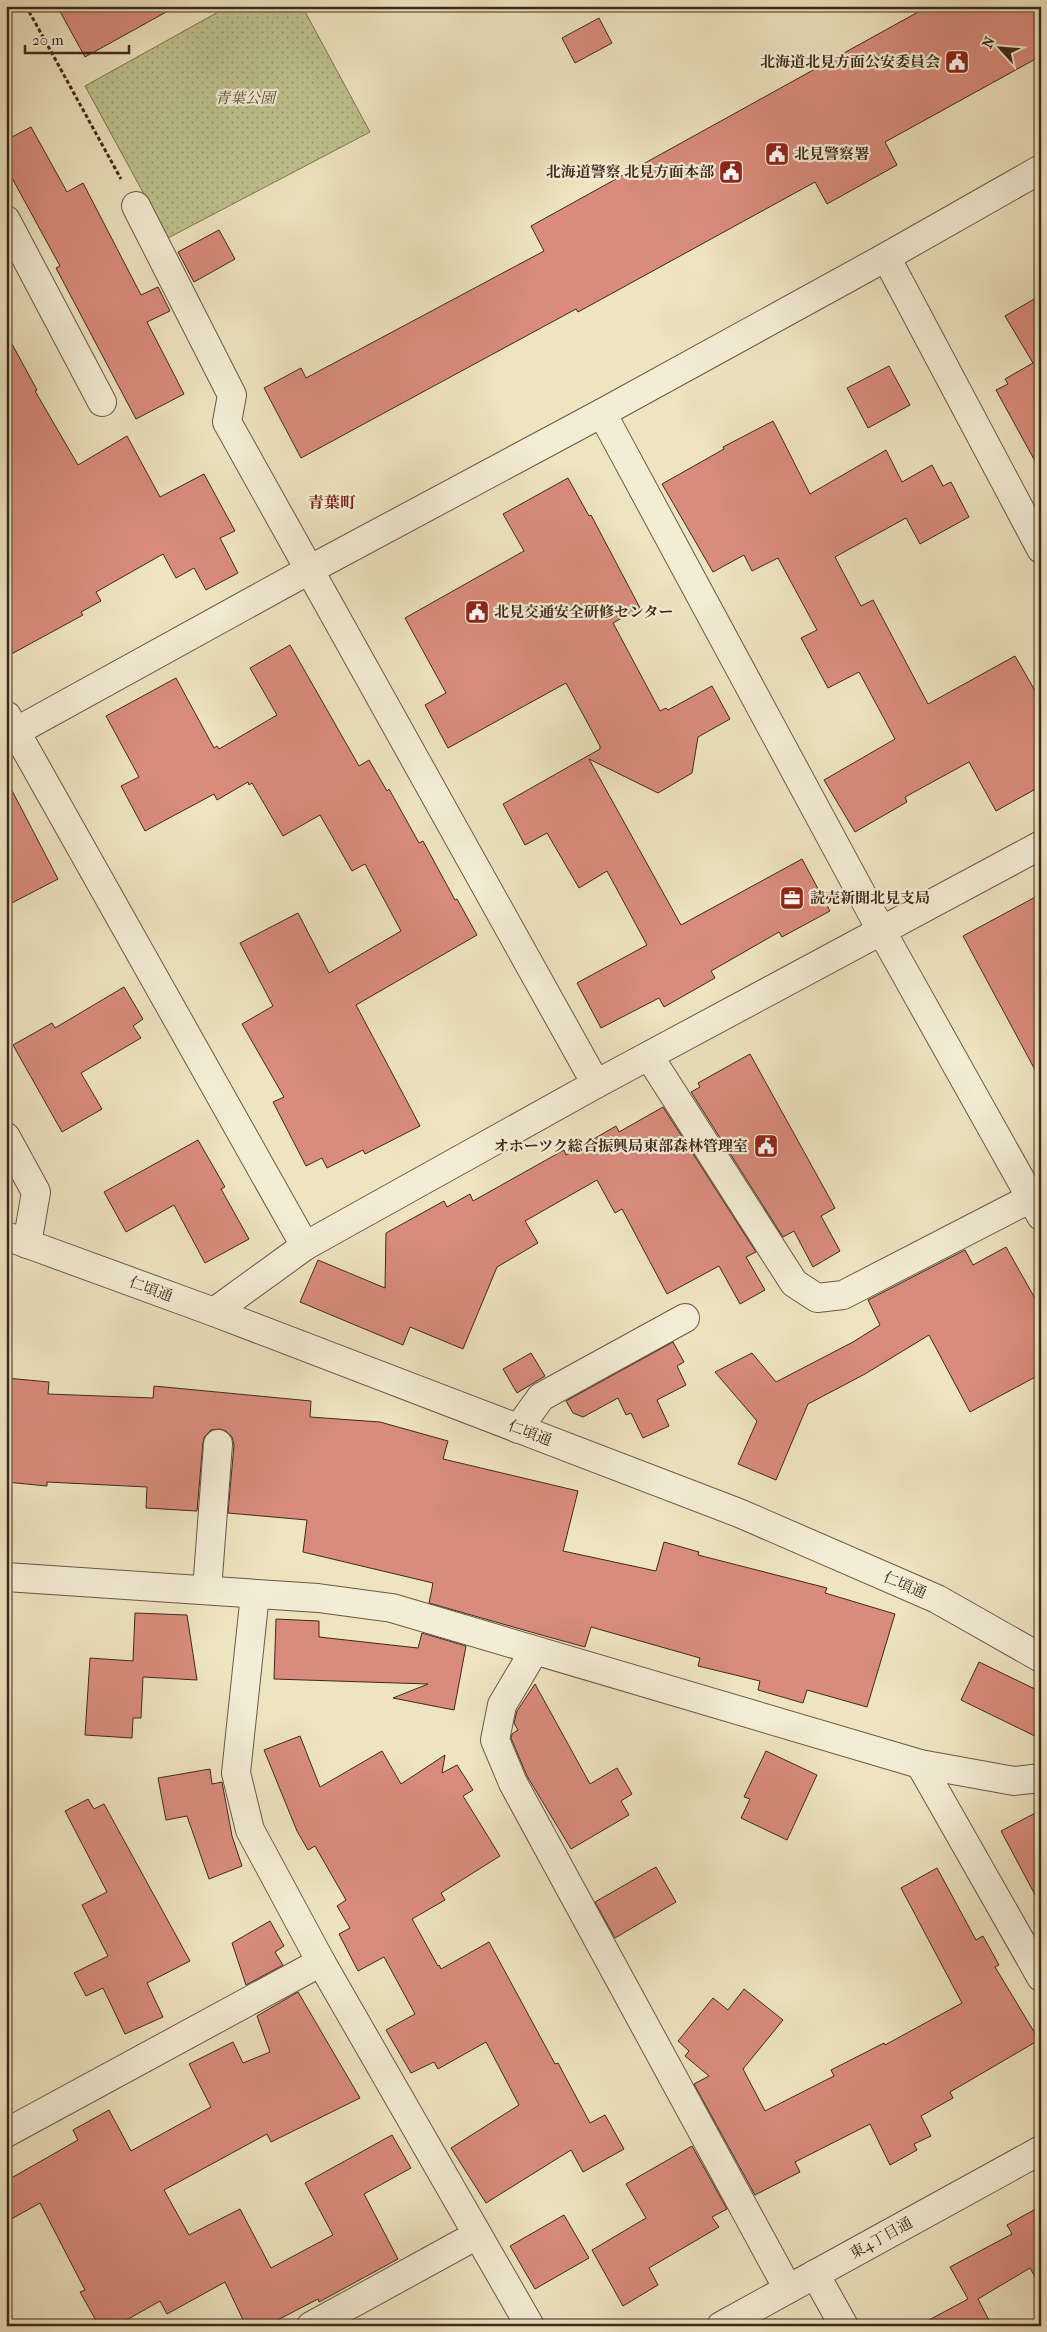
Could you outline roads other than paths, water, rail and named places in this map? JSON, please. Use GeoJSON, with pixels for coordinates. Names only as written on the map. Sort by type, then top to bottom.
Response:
{"type":"FeatureCollection","features":[{"type":"Feature","properties":{"kind":"street"},"geometry":{"type":"LineString","coordinates":[[305,1246],[9,728],[602,413],[886,257],[1041,169]]}},
{"type":"Feature","properties":{"kind":"street"},"geometry":{"type":"LineString","coordinates":[[136,206],[232,395],[227,422],[596,1084]]}},
{"type":"Feature","properties":{"kind":"street"},"geometry":{"type":"LineString","coordinates":[[6,220],[102,402]]}},
{"type":"Feature","properties":{"kind":"street"},"geometry":{"type":"LineString","coordinates":[[886,257],[1041,549]]}},
{"type":"Feature","properties":{"kind":"street"},"geometry":{"type":"LineString","coordinates":[[602,413],[881,930],[1036,1207],[844,1295],[817,1298],[794,1283],[649,1056]]}},
{"type":"Feature","properties":{"kind":"street"},"geometry":{"type":"LineString","coordinates":[[214,1312],[305,1246],[596,1084],[1041,845]]}},
{"type":"Feature","properties":{"kind":"street"},"geometry":{"type":"LineString","coordinates":[[6,1136],[36,1192],[17,1240]]}},
{"type":"Feature","properties":{"kind":"street","name":"仁頃通"},"geometry":{"type":"LineString","coordinates":[[17,1240],[214,1312],[739,1514],[937,1599],[1041,1658]]}},
{"type":"Feature","properties":{"kind":"street"},"geometry":{"type":"LineString","coordinates":[[518,1428],[541,1397],[685,1318]]}},
{"type":"Feature","properties":{"kind":"street"},"geometry":{"type":"LineString","coordinates":[[207,1590],[218,1444]]}},
{"type":"Feature","properties":{"kind":"street"},"geometry":{"type":"LineString","coordinates":[[6,1577],[318,1598],[392,1608],[920,1764],[1014,1782],[1041,1778]]}},
{"type":"Feature","properties":{"kind":"street"},"geometry":{"type":"LineString","coordinates":[[255,1594],[236,1773],[250,1830],[321,1962],[530,2326]]}},
{"type":"Feature","properties":{"kind":"street"},"geometry":{"type":"LineString","coordinates":[[534,1651],[502,1705],[495,1740],[512,1783],[788,2289]]}},
{"type":"Feature","properties":{"kind":"street"},"geometry":{"type":"LineString","coordinates":[[920,1764],[1041,1977]]}},
{"type":"Feature","properties":{"kind":"street"},"geometry":{"type":"LineString","coordinates":[[6,2133],[321,1962]]}},
{"type":"Feature","properties":{"kind":"street","name":"東4丁目通"},"geometry":{"type":"LineString","coordinates":[[721,2326],[1041,2150]]}},
{"type":"Feature","properties":{"kind":"street"},"geometry":{"type":"LineString","coordinates":[[312,2326],[477,2235]]}},
{"type":"Feature","properties":{"kind":"street"},"geometry":{"type":"LineString","coordinates":[[815,2274],[844,2326]]}},
{"type":"Feature","properties":{"kind":"place","name":"北海道北見方面公安委員会"},"geometry":{"type":"Point","coordinates":[957,62]}},
{"type":"Feature","properties":{"kind":"place","name":"北見警察署"},"geometry":{"type":"Point","coordinates":[777,154]}},
{"type":"Feature","properties":{"kind":"place","name":"北海道警察 北見方面本部"},"geometry":{"type":"Point","coordinates":[731,172]}},
{"type":"Feature","properties":{"kind":"place","name":"北見交通安全研修センター"},"geometry":{"type":"Point","coordinates":[477,612]}},
{"type":"Feature","properties":{"kind":"place","name":"読売新聞北見支局"},"geometry":{"type":"Point","coordinates":[792,898]}},
{"type":"Feature","properties":{"kind":"place","name":"オホーツク総合振興局東部森林管理室"},"geometry":{"type":"Point","coordinates":[766,1146]}},
{"type":"Feature","properties":{"kind":"district","name":"青葉町"},"geometry":{"type":"Point","coordinates":[332,502]}},
{"type":"Feature","properties":{"kind":"park label","name":"青葉公園"},"geometry":{"type":"Point","coordinates":[245,98]}}]}
